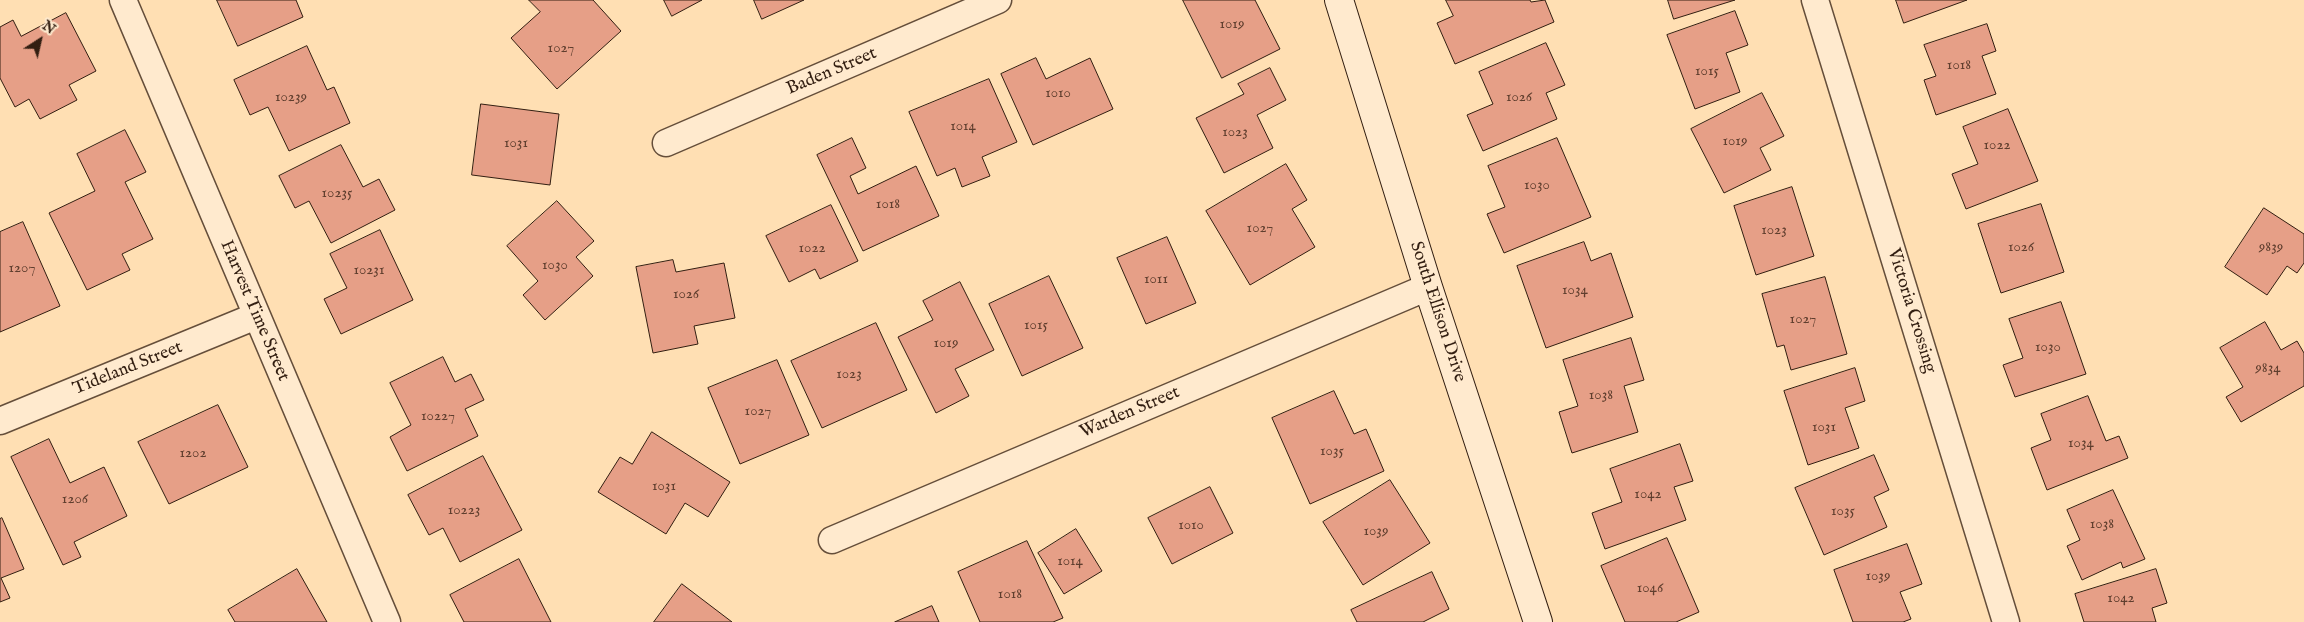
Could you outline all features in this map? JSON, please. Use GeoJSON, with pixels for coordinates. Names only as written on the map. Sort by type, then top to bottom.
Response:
{"type":"FeatureCollection","features":[{"type":"Feature","properties":{"kind":"street","name":"Harvest Time Street"},"geometry":{"type":"LineString","coordinates":[[123,0],[387,622]]}},
{"type":"Feature","properties":{"kind":"street","name":"Baden Street"},"geometry":{"type":"LineString","coordinates":[[666,143],[998,0]]}},
{"type":"Feature","properties":{"kind":"street","name":"South Ellison Drive"},"geometry":{"type":"LineString","coordinates":[[1339,0],[1428,286],[1538,622]]}},
{"type":"Feature","properties":{"kind":"street","name":"Victoria Crossing"},"geometry":{"type":"LineString","coordinates":[[1815,0],[2006,622]]}},
{"type":"Feature","properties":{"kind":"street","name":"Warden Street"},"geometry":{"type":"LineString","coordinates":[[832,540],[1428,286]]}},
{"type":"Feature","properties":{"kind":"street","name":"Tideland Street"},"geometry":{"type":"LineString","coordinates":[[0,421],[256,316]]}},
{"type":"Feature","properties":{"kind":"building"},"geometry":{"type":"Polygon","coordinates":[[[217,0],[296,0],[303,17],[238,46],[217,0]]]}},
{"type":"Feature","properties":{"kind":"building"},"geometry":{"type":"Polygon","coordinates":[[[529,0],[593,0],[621,31],[557,89],[511,38],[540,12],[529,0]]]}},
{"type":"Feature","properties":{"kind":"building"},"geometry":{"type":"Polygon","coordinates":[[[664,0],[702,0],[672,16],[664,0]]]}},
{"type":"Feature","properties":{"kind":"building"},"geometry":{"type":"Polygon","coordinates":[[[754,0],[804,0],[762,19],[754,0]]]}},
{"type":"Feature","properties":{"kind":"building"},"geometry":{"type":"Polygon","coordinates":[[[1183,0],[1255,0],[1280,49],[1222,78],[1183,0]]]}},
{"type":"Feature","properties":{"kind":"building"},"geometry":{"type":"Polygon","coordinates":[[[1446,0],[1530,0],[1531,2],[1545,0],[1554,22],[1455,64],[1437,23],[1453,16],[1446,0]]]}},
{"type":"Feature","properties":{"kind":"building"},"geometry":{"type":"Polygon","coordinates":[[[1668,0],[1735,0],[1674,19],[1668,0]]]}},
{"type":"Feature","properties":{"kind":"building"},"geometry":{"type":"Polygon","coordinates":[[[1896,0],[1967,0],[1904,23],[1896,0]]]}},
{"type":"Feature","properties":{"kind":"building"},"geometry":{"type":"Polygon","coordinates":[[[1735,11],[1748,45],[1726,53],[1740,92],[1695,109],[1667,35],[1735,11]]]}},
{"type":"Feature","properties":{"kind":"building"},"geometry":{"type":"Polygon","coordinates":[[[66,13],[96,71],[69,85],[77,100],[40,119],[29,99],[15,107],[0,78],[0,27],[13,20],[21,36],[66,13]]]}},
{"type":"Feature","properties":{"kind":"building"},"geometry":{"type":"Polygon","coordinates":[[[1987,24],[1996,51],[1982,56],[1996,94],[1936,115],[1924,80],[1936,76],[1924,45],[1987,24]]]}},
{"type":"Feature","properties":{"kind":"building"},"geometry":{"type":"Polygon","coordinates":[[[1546,43],[1565,85],[1546,93],[1557,119],[1483,151],[1467,115],[1493,104],[1479,72],[1546,43]]]}},
{"type":"Feature","properties":{"kind":"building"},"geometry":{"type":"Polygon","coordinates":[[[307,46],[327,90],[334,87],[350,123],[289,151],[268,107],[250,115],[234,80],[307,46]]]}},
{"type":"Feature","properties":{"kind":"building"},"geometry":{"type":"Polygon","coordinates":[[[1036,58],[1046,79],[1090,58],[1113,109],[1033,145],[1001,74],[1036,58]]]}},
{"type":"Feature","properties":{"kind":"building"},"geometry":{"type":"Polygon","coordinates":[[[1270,68],[1286,100],[1257,115],[1273,148],[1224,173],[1196,118],[1244,94],[1238,84],[1270,68]]]}},
{"type":"Feature","properties":{"kind":"building"},"geometry":{"type":"Polygon","coordinates":[[[989,79],[1017,142],[982,157],[990,176],[962,187],[955,168],[937,176],[909,112],[989,79]]]}},
{"type":"Feature","properties":{"kind":"building"},"geometry":{"type":"Polygon","coordinates":[[[1762,93],[1784,136],[1760,148],[1771,170],[1724,193],[1691,129],[1762,93]]]}},
{"type":"Feature","properties":{"kind":"building"},"geometry":{"type":"Polygon","coordinates":[[[481,104],[559,114],[550,185],[472,175],[481,104]]]}},
{"type":"Feature","properties":{"kind":"building"},"geometry":{"type":"Polygon","coordinates":[[[2008,109],[2038,181],[1966,209],[1952,174],[1978,164],[1963,127],[2008,109]]]}},
{"type":"Feature","properties":{"kind":"building"},"geometry":{"type":"Polygon","coordinates":[[[125,130],[146,172],[125,182],[153,239],[122,254],[130,270],[87,290],[49,213],[95,191],[77,154],[125,130]]]}},
{"type":"Feature","properties":{"kind":"building"},"geometry":{"type":"Polygon","coordinates":[[[852,138],[866,168],[850,176],[858,194],[916,166],[939,216],[863,251],[817,155],[852,138]]]}},
{"type":"Feature","properties":{"kind":"building"},"geometry":{"type":"Polygon","coordinates":[[[1557,138],[1591,217],[1504,253],[1487,214],[1505,207],[1488,166],[1557,138]]]}},
{"type":"Feature","properties":{"kind":"building"},"geometry":{"type":"Polygon","coordinates":[[[341,145],[363,187],[379,179],[395,210],[331,243],[309,201],[295,208],[279,176],[341,145]]]}},
{"type":"Feature","properties":{"kind":"building"},"geometry":{"type":"Polygon","coordinates":[[[1286,164],[1307,200],[1292,209],[1315,247],[1250,285],[1206,211],[1286,164]]]}},
{"type":"Feature","properties":{"kind":"building"},"geometry":{"type":"Polygon","coordinates":[[[1792,187],[1814,256],[1756,275],[1734,206],[1792,187]]]}},
{"type":"Feature","properties":{"kind":"building"},"geometry":{"type":"Polygon","coordinates":[[[557,201],[594,241],[576,257],[593,276],[545,320],[523,295],[538,281],[507,246],[557,201]]]}},
{"type":"Feature","properties":{"kind":"building"},"geometry":{"type":"Polygon","coordinates":[[[2041,204],[2064,272],[2001,293],[1978,224],[2041,204]]]}},
{"type":"Feature","properties":{"kind":"building"},"geometry":{"type":"Polygon","coordinates":[[[831,205],[858,261],[820,279],[815,269],[789,282],[766,236],[831,205]]]}},
{"type":"Feature","properties":{"kind":"building"},"geometry":{"type":"Polygon","coordinates":[[[2264,208],[2304,234],[2304,263],[2297,273],[2287,266],[2267,295],[2225,267],[2264,208]]]}},
{"type":"Feature","properties":{"kind":"building"},"geometry":{"type":"Polygon","coordinates":[[[23,222],[60,306],[0,332],[0,232],[23,222]]]}},
{"type":"Feature","properties":{"kind":"building"},"geometry":{"type":"Polygon","coordinates":[[[380,230],[413,300],[341,334],[324,299],[347,288],[330,254],[380,230]]]}},
{"type":"Feature","properties":{"kind":"building"},"geometry":{"type":"Polygon","coordinates":[[[1167,237],[1196,303],[1146,324],[1117,258],[1167,237]]]}},
{"type":"Feature","properties":{"kind":"building"},"geometry":{"type":"Polygon","coordinates":[[[1584,242],[1591,261],[1611,253],[1633,317],[1546,348],[1517,266],[1584,242]]]}},
{"type":"Feature","properties":{"kind":"building"},"geometry":{"type":"Polygon","coordinates":[[[673,260],[676,272],[724,263],[735,318],[694,326],[698,344],[653,353],[636,267],[673,260]]]}},
{"type":"Feature","properties":{"kind":"building"},"geometry":{"type":"Polygon","coordinates":[[[1049,276],[1083,348],[1022,376],[989,304],[1049,276]]]}},
{"type":"Feature","properties":{"kind":"building"},"geometry":{"type":"Polygon","coordinates":[[[1825,277],[1847,354],[1791,370],[1784,345],[1777,347],[1762,294],[1825,277]]]}},
{"type":"Feature","properties":{"kind":"building"},"geometry":{"type":"Polygon","coordinates":[[[960,282],[994,350],[955,369],[969,396],[936,413],[898,337],[933,320],[923,301],[960,282]]]}},
{"type":"Feature","properties":{"kind":"building"},"geometry":{"type":"Polygon","coordinates":[[[2061,302],[2086,374],[2015,397],[2003,365],[2023,358],[2009,319],[2061,302]]]}},
{"type":"Feature","properties":{"kind":"building"},"geometry":{"type":"Polygon","coordinates":[[[2265,322],[2281,350],[2297,341],[2304,353],[2304,386],[2241,422],[2226,397],[2243,387],[2220,348],[2265,322]]]}},
{"type":"Feature","properties":{"kind":"building"},"geometry":{"type":"Polygon","coordinates":[[[876,323],[907,390],[822,428],[791,361],[876,323]]]}},
{"type":"Feature","properties":{"kind":"building"},"geometry":{"type":"Polygon","coordinates":[[[1631,338],[1644,380],[1624,386],[1638,432],[1572,453],[1559,412],[1578,406],[1563,360],[1631,338]]]}},
{"type":"Feature","properties":{"kind":"building"},"geometry":{"type":"Polygon","coordinates":[[[443,357],[455,382],[471,374],[484,400],[465,409],[478,436],[407,471],[390,437],[411,425],[390,383],[443,357]]]}},
{"type":"Feature","properties":{"kind":"building"},"geometry":{"type":"Polygon","coordinates":[[[777,360],[809,435],[740,464],[708,388],[777,360]]]}},
{"type":"Feature","properties":{"kind":"building"},"geometry":{"type":"Polygon","coordinates":[[[1855,368],[1865,401],[1845,408],[1859,448],[1808,465],[1784,391],[1855,368]]]}},
{"type":"Feature","properties":{"kind":"building"},"geometry":{"type":"Polygon","coordinates":[[[1334,391],[1354,434],[1366,429],[1384,471],[1310,504],[1272,418],[1334,391]]]}},
{"type":"Feature","properties":{"kind":"building"},"geometry":{"type":"Polygon","coordinates":[[[2088,396],[2106,441],[2119,436],[2128,458],[2047,490],[2031,448],[2051,440],[2041,414],[2088,396]]]}},
{"type":"Feature","properties":{"kind":"building"},"geometry":{"type":"Polygon","coordinates":[[[218,405],[248,467],[169,504],[138,442],[218,405]]]}},
{"type":"Feature","properties":{"kind":"building"},"geometry":{"type":"Polygon","coordinates":[[[652,432],[730,482],[708,517],[685,503],[666,534],[598,492],[620,457],[632,464],[652,432]]]}},
{"type":"Feature","properties":{"kind":"building"},"geometry":{"type":"Polygon","coordinates":[[[49,439],[70,483],[104,467],[127,516],[74,542],[81,557],[63,565],[11,457],[49,439]]]}},
{"type":"Feature","properties":{"kind":"building"},"geometry":{"type":"Polygon","coordinates":[[[1680,444],[1693,481],[1674,487],[1686,520],[1605,549],[1592,513],[1622,502],[1610,469],[1680,444]]]}},
{"type":"Feature","properties":{"kind":"building"},"geometry":{"type":"Polygon","coordinates":[[[1874,455],[1889,490],[1874,497],[1887,527],[1824,555],[1795,488],[1874,455]]]}},
{"type":"Feature","properties":{"kind":"building"},"geometry":{"type":"Polygon","coordinates":[[[483,456],[522,530],[460,562],[443,528],[429,535],[408,495],[483,456]]]}},
{"type":"Feature","properties":{"kind":"building"},"geometry":{"type":"Polygon","coordinates":[[[1390,480],[1430,543],[1363,585],[1323,522],[1390,480]]]}},
{"type":"Feature","properties":{"kind":"building"},"geometry":{"type":"Polygon","coordinates":[[[1210,487],[1233,533],[1172,564],[1148,518],[1210,487]]]}},
{"type":"Feature","properties":{"kind":"building"},"geometry":{"type":"Polygon","coordinates":[[[2113,490],[2145,559],[2123,568],[2121,562],[2082,580],[2067,546],[2080,540],[2067,510],[2113,490]]]}},
{"type":"Feature","properties":{"kind":"building"},"geometry":{"type":"Polygon","coordinates":[[[2,518],[24,569],[1,578],[10,598],[0,602],[0,519],[2,518]]]}},
{"type":"Feature","properties":{"kind":"building"},"geometry":{"type":"Polygon","coordinates":[[[1076,529],[1102,571],[1064,594],[1038,553],[1076,529]]]}},
{"type":"Feature","properties":{"kind":"building"},"geometry":{"type":"Polygon","coordinates":[[[1667,538],[1699,612],[1676,622],[1625,622],[1601,566],[1667,538]]]}},
{"type":"Feature","properties":{"kind":"building"},"geometry":{"type":"Polygon","coordinates":[[[1027,541],[1063,618],[1053,622],[980,622],[958,572],[1027,541]]]}},
{"type":"Feature","properties":{"kind":"building"},"geometry":{"type":"Polygon","coordinates":[[[1907,544],[1922,584],[1900,592],[1911,619],[1903,622],[1853,622],[1834,570],[1907,544]]]}},
{"type":"Feature","properties":{"kind":"building"},"geometry":{"type":"Polygon","coordinates":[[[519,559],[551,622],[464,622],[450,595],[519,559]]]}},
{"type":"Feature","properties":{"kind":"building"},"geometry":{"type":"Polygon","coordinates":[[[297,569],[327,622],[235,622],[228,610],[297,569]]]}},
{"type":"Feature","properties":{"kind":"building"},"geometry":{"type":"Polygon","coordinates":[[[2156,569],[2167,603],[2152,608],[2156,622],[2084,622],[2075,594],[2156,569]]]}},
{"type":"Feature","properties":{"kind":"building"},"geometry":{"type":"Polygon","coordinates":[[[1432,572],[1449,609],[1423,622],[1357,622],[1351,610],[1432,572]]]}},
{"type":"Feature","properties":{"kind":"building"},"geometry":{"type":"Polygon","coordinates":[[[682,584],[732,622],[654,622],[682,584]]]}},
{"type":"Feature","properties":{"kind":"building"},"geometry":{"type":"Polygon","coordinates":[[[932,606],[939,622],[895,622],[932,606]]]}}]}
